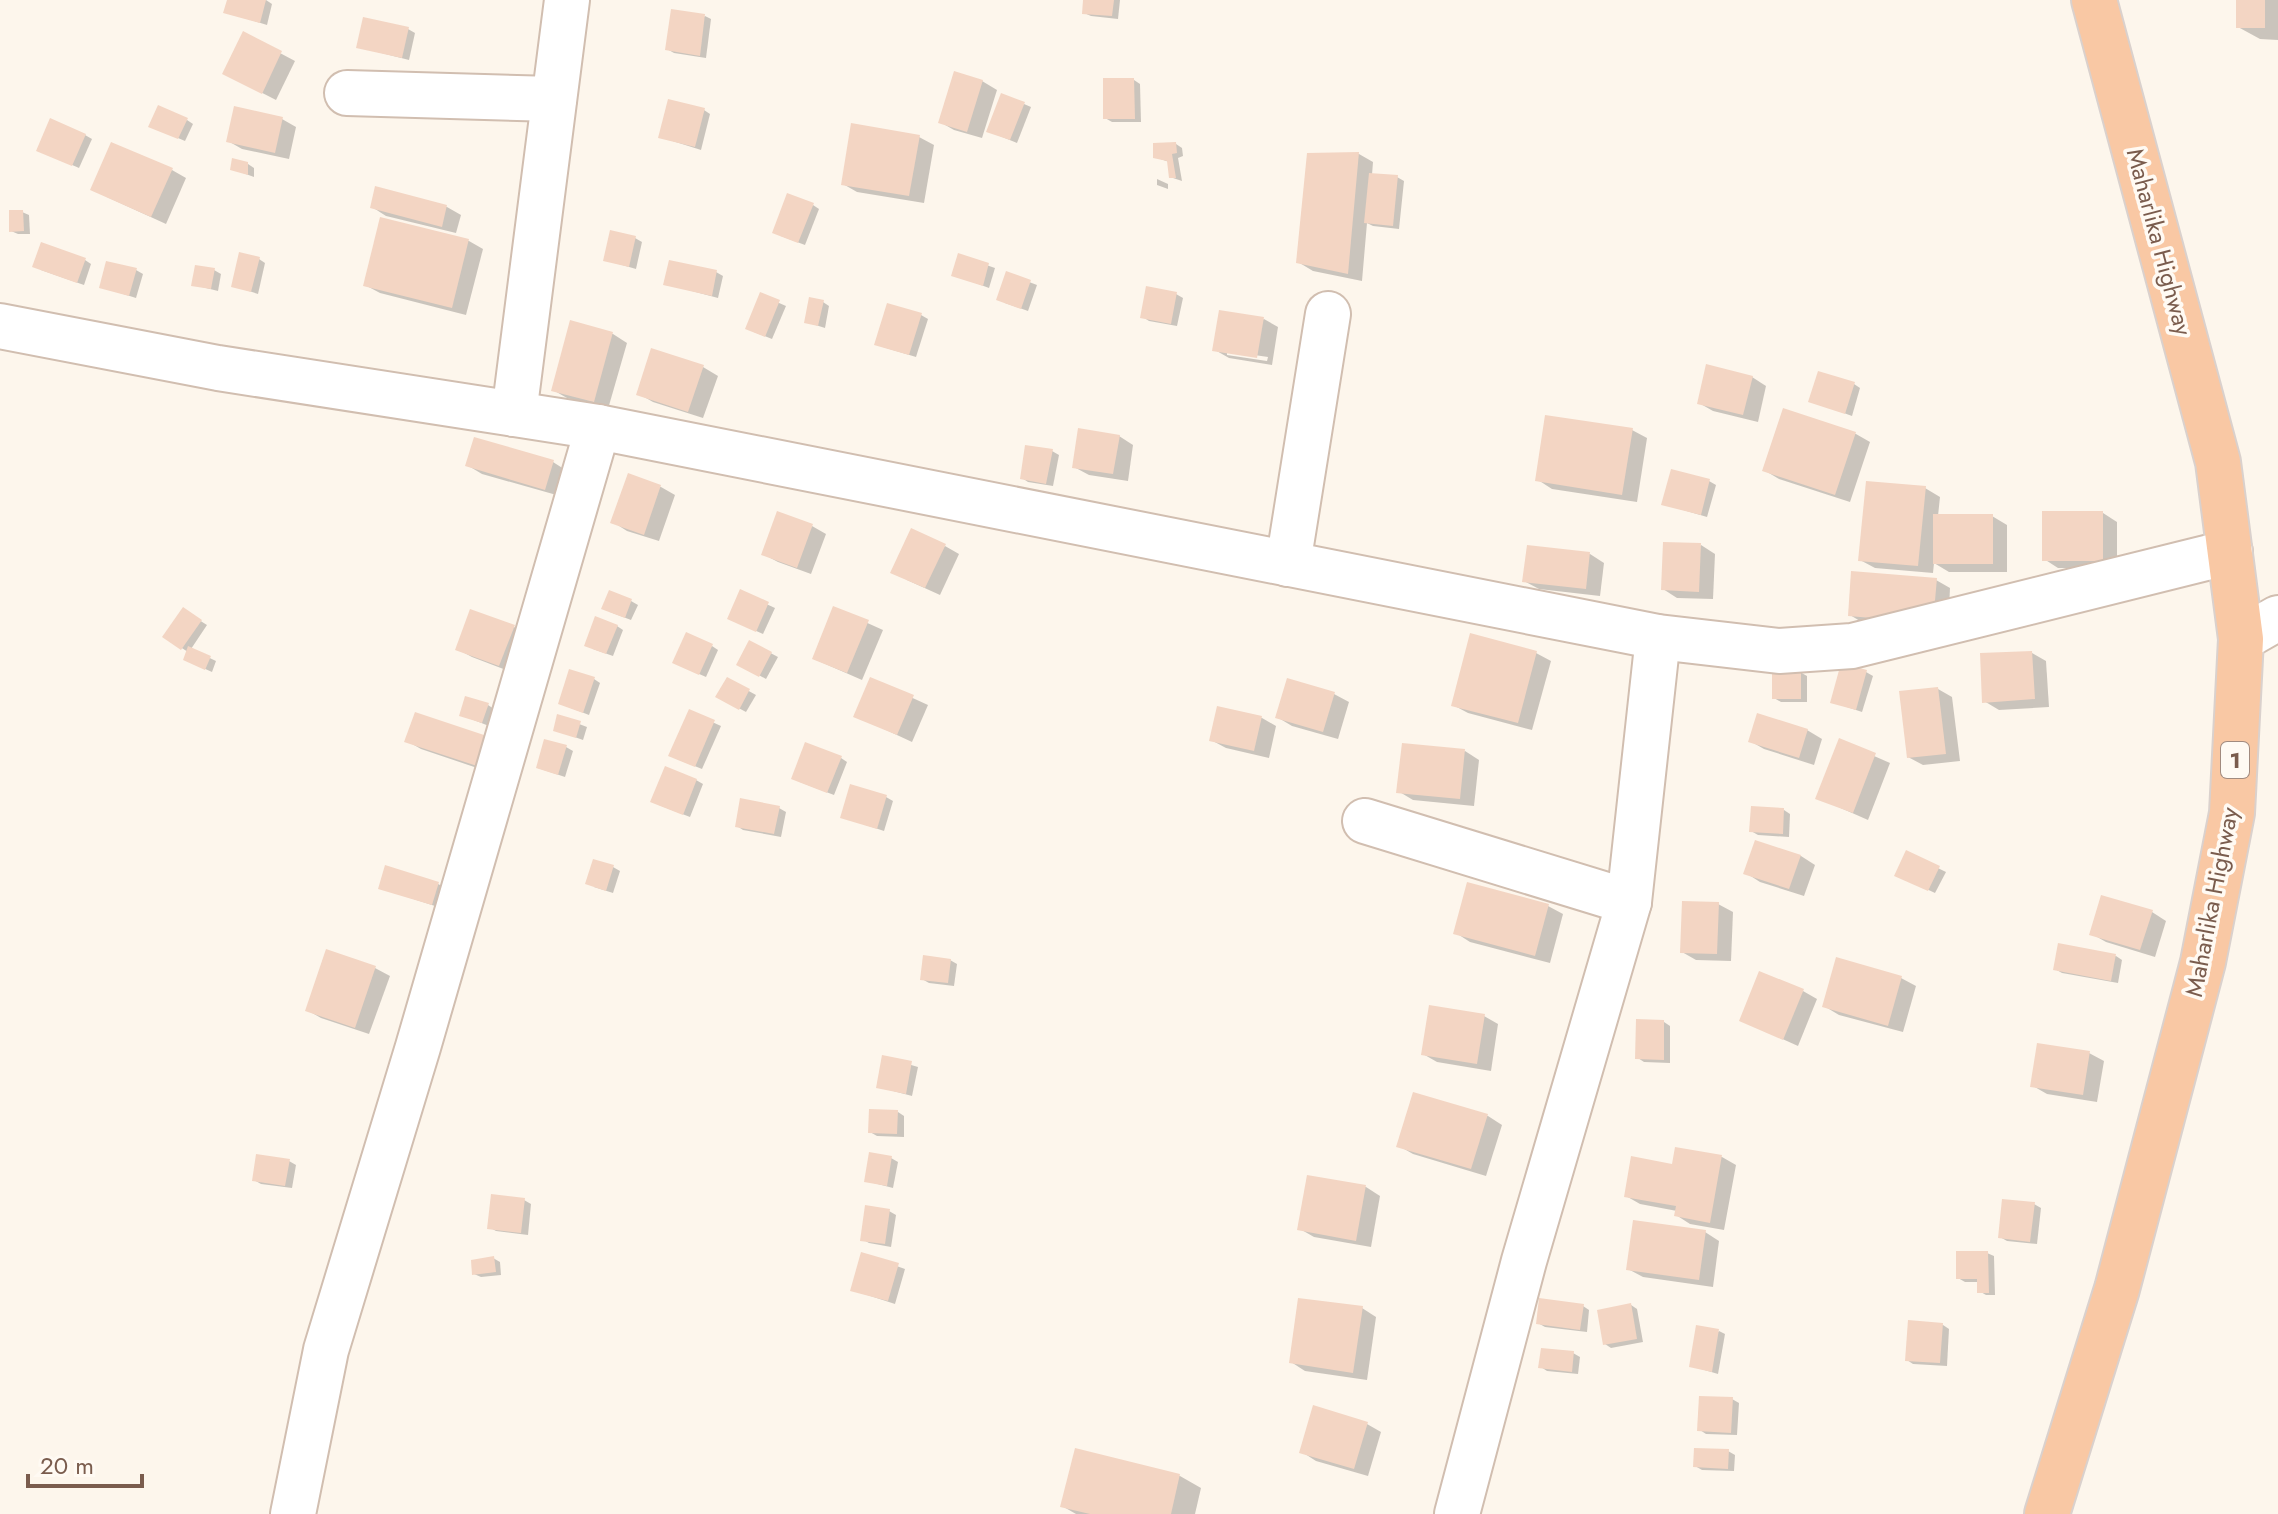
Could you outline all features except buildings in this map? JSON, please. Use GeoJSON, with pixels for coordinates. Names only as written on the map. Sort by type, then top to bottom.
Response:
{"type":"FeatureCollection","features":[{"type":"Feature","properties":{"kind":"highway","name":"Maharlika Highway"},"geometry":{"type":"LineString","coordinates":[[2047,1514],[2117,1289],[2203,962],[2232,813],[2241,639],[2218,462],[2094,0]]}},
{"type":"Feature","properties":{"kind":"street"},"geometry":{"type":"LineString","coordinates":[[514,414],[567,0]]}},
{"type":"Feature","properties":{"kind":"street"},"geometry":{"type":"LineString","coordinates":[[347,93],[554,99]]}},
{"type":"Feature","properties":{"kind":"street"},"geometry":{"type":"LineString","coordinates":[[1288,564],[1328,314]]}},
{"type":"Feature","properties":{"kind":"street"},"geometry":{"type":"LineString","coordinates":[[0,326],[218,368],[598,427],[1658,637],[1779,651],[1852,646],[2230,552]]}},
{"type":"Feature","properties":{"kind":"street"},"geometry":{"type":"LineString","coordinates":[[293,1514],[326,1350],[418,1047],[598,427]]}},
{"type":"Feature","properties":{"kind":"street"},"geometry":{"type":"LineString","coordinates":[[2241,639],[2278,618]]}},
{"type":"Feature","properties":{"kind":"street"},"geometry":{"type":"LineString","coordinates":[[1457,1514],[1524,1261],[1629,902],[1658,637]]}},
{"type":"Feature","properties":{"kind":"street"},"geometry":{"type":"LineString","coordinates":[[1365,821],[1629,902]]}}]}
